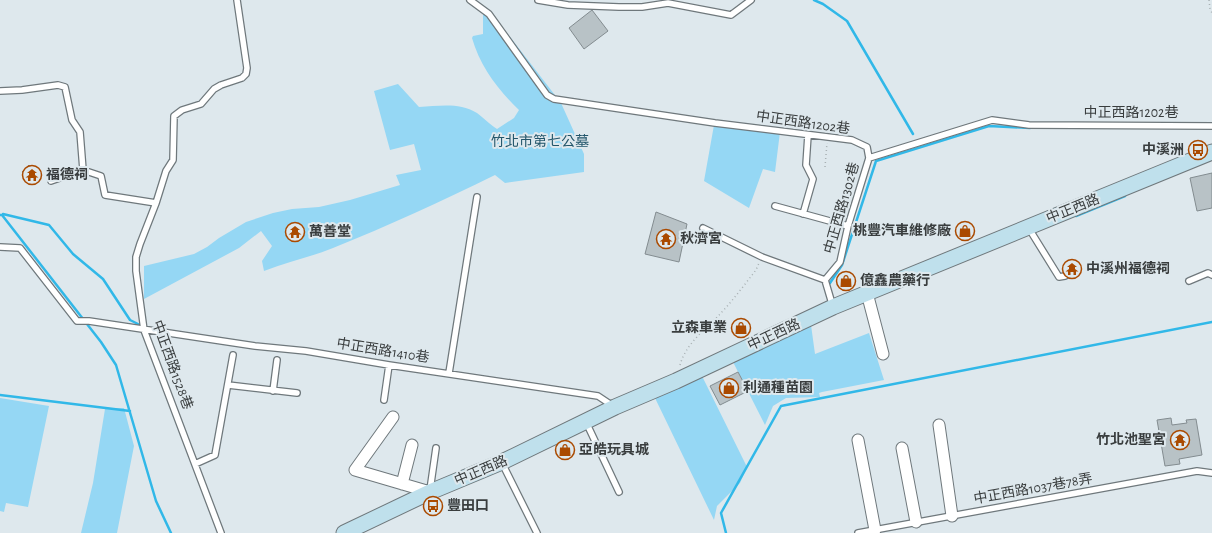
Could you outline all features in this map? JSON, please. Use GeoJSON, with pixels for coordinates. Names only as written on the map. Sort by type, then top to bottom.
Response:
{"type":"FeatureCollection","features":[{"type":"Feature","properties":{"kind":"main road","name":"中正西路"},"geometry":{"type":"LineString","coordinates":[[344,533],[430,492],[502,462],[615,407],[676,381],[833,307],[1212,152]]}},
{"type":"Feature","properties":{"kind":"street"},"geometry":{"type":"LineString","coordinates":[[867,293],[883,354]]}},
{"type":"Feature","properties":{"kind":"street"},"geometry":{"type":"LineString","coordinates":[[393,417],[355,470],[430,492]]}},
{"type":"Feature","properties":{"kind":"street"},"geometry":{"type":"LineString","coordinates":[[939,425],[952,516]]}},
{"type":"Feature","properties":{"kind":"street"},"geometry":{"type":"LineString","coordinates":[[858,440],[875,530]]}},
{"type":"Feature","properties":{"kind":"street"},"geometry":{"type":"LineString","coordinates":[[402,484],[412,445]]}},
{"type":"Feature","properties":{"kind":"street"},"geometry":{"type":"LineString","coordinates":[[902,448],[916,522]]}},
{"type":"Feature","properties":{"kind":"lane","name":"中正西路1528巷"},"geometry":{"type":"LineString","coordinates":[[221,533],[144,330],[136,271],[136,257],[166,171],[173,160],[174,116],[182,110],[202,104],[214,89],[242,78],[246,74],[247,68],[237,0]]}},
{"type":"Feature","properties":{"kind":"lane","name":"中正西路1202巷"},"geometry":{"type":"LineString","coordinates":[[470,0],[488,14],[547,95],[554,99],[715,123],[852,140],[867,147],[869,158],[992,120],[1029,125],[1212,126]]}},
{"type":"Feature","properties":{"kind":"lane"},"geometry":{"type":"LineString","coordinates":[[538,0],[568,5],[619,7],[642,7],[668,3],[731,15],[751,0]]}},
{"type":"Feature","properties":{"kind":"lane"},"geometry":{"type":"LineString","coordinates":[[0,91],[22,90],[58,85],[65,87],[72,120],[80,132],[84,170]]}},
{"type":"Feature","properties":{"kind":"lane"},"geometry":{"type":"LineString","coordinates":[[803,214],[813,179],[806,165],[808,135]]}},
{"type":"Feature","properties":{"kind":"lane","name":"中正西路1302巷"},"geometry":{"type":"LineString","coordinates":[[825,280],[840,262],[848,226],[869,158]]}},
{"type":"Feature","properties":{"kind":"lane"},"geometry":{"type":"LineString","coordinates":[[51,181],[84,170],[101,176],[104,195],[156,203]]}},
{"type":"Feature","properties":{"kind":"lane"},"geometry":{"type":"LineString","coordinates":[[449,374],[477,197]]}},
{"type":"Feature","properties":{"kind":"lane"},"geometry":{"type":"LineString","coordinates":[[775,206],[848,226]]}},
{"type":"Feature","properties":{"kind":"lane"},"geometry":{"type":"LineString","coordinates":[[1028,227],[1059,277],[1065,276]]}},
{"type":"Feature","properties":{"kind":"lane"},"geometry":{"type":"LineString","coordinates":[[703,228],[762,257],[825,280],[833,307]]}},
{"type":"Feature","properties":{"kind":"lane","name":"中正西路1410巷"},"geometry":{"type":"LineString","coordinates":[[0,247],[20,248],[77,321],[255,346],[306,351],[598,396],[615,407]]}},
{"type":"Feature","properties":{"kind":"lane"},"geometry":{"type":"LineString","coordinates":[[1189,281],[1208,273],[1212,275]]}},
{"type":"Feature","properties":{"kind":"lane"},"geometry":{"type":"LineString","coordinates":[[195,464],[215,455],[233,356]]}},
{"type":"Feature","properties":{"kind":"lane"},"geometry":{"type":"LineString","coordinates":[[273,390],[277,360]]}},
{"type":"Feature","properties":{"kind":"lane"},"geometry":{"type":"LineString","coordinates":[[384,400],[390,365]]}},
{"type":"Feature","properties":{"kind":"lane"},"geometry":{"type":"LineString","coordinates":[[228,385],[297,393]]}},
{"type":"Feature","properties":{"kind":"lane"},"geometry":{"type":"LineString","coordinates":[[586,422],[619,492]]}},
{"type":"Feature","properties":{"kind":"lane"},"geometry":{"type":"LineString","coordinates":[[430,492],[436,448]]}},
{"type":"Feature","properties":{"kind":"lane"},"geometry":{"type":"LineString","coordinates":[[502,462],[537,533]]}},
{"type":"Feature","properties":{"kind":"lane","name":"中正西路1037巷78弄"},"geometry":{"type":"LineString","coordinates":[[858,533],[1197,471],[1212,473]]}},
{"type":"Feature","properties":{"kind":"path"},"geometry":{"type":"LineString","coordinates":[[1209,0],[1212,13]]}},
{"type":"Feature","properties":{"kind":"path"},"geometry":{"type":"LineString","coordinates":[[825,167],[828,137]]}},
{"type":"Feature","properties":{"kind":"path"},"geometry":{"type":"LineString","coordinates":[[676,381],[680,363],[686,350],[744,286],[756,270],[762,257]]}},
{"type":"Feature","properties":{"kind":"green space","name":"竹北市第七公墓"},"geometry":{"type":"Polygon","coordinates":[[[490,11],[561,103],[584,154],[584,172],[505,183],[495,175],[354,240],[264,271],[262,261],[272,246],[261,231],[239,248],[144,299],[144,266],[194,254],[246,222],[273,213],[292,209],[319,207],[350,200],[400,185],[396,175],[421,170],[414,144],[390,150],[374,91],[398,84],[419,107],[463,107],[477,113],[497,129],[514,118],[519,110],[497,86],[485,68],[475,48],[472,38],[473,36],[483,34],[483,14],[490,11]]]}},
{"type":"Feature","properties":{"kind":"green space"},"geometry":{"type":"Polygon","coordinates":[[[714,125],[780,132],[775,172],[763,169],[749,208],[704,181],[714,125]]]}},
{"type":"Feature","properties":{"kind":"green space"},"geometry":{"type":"Polygon","coordinates":[[[811,325],[815,354],[869,333],[884,380],[822,392],[819,393],[820,397],[786,398],[773,406],[765,425],[733,362],[811,325]]]}},
{"type":"Feature","properties":{"kind":"green space"},"geometry":{"type":"Polygon","coordinates":[[[702,376],[747,467],[740,483],[717,506],[714,520],[655,398],[702,376]]]}},
{"type":"Feature","properties":{"kind":"green space"},"geometry":{"type":"Polygon","coordinates":[[[0,398],[49,406],[28,507],[6,503],[4,512],[0,511],[0,398]]]}},
{"type":"Feature","properties":{"kind":"green space"},"geometry":{"type":"Polygon","coordinates":[[[124,408],[134,446],[117,533],[81,533],[93,483],[105,409],[124,408]]]}},
{"type":"Feature","properties":{"kind":"building"},"geometry":{"type":"Polygon","coordinates":[[[592,10],[608,31],[584,49],[569,28],[592,10]]]}},
{"type":"Feature","properties":{"kind":"building","name":"福德祠"},"geometry":{"type":"Polygon","coordinates":[[[29,165],[41,178],[34,184],[22,172],[29,165]]]}},
{"type":"Feature","properties":{"kind":"building"},"geometry":{"type":"Polygon","coordinates":[[[1212,173],[1212,208],[1197,211],[1190,178],[1212,173]]]}},
{"type":"Feature","properties":{"kind":"building","name":"秋濟宮"},"geometry":{"type":"Polygon","coordinates":[[[656,212],[687,224],[679,262],[645,254],[656,212]]]}},
{"type":"Feature","properties":{"kind":"building","name":"中溪州福德祠"},"geometry":{"type":"Polygon","coordinates":[[[1069,262],[1080,269],[1074,277],[1064,269],[1069,262]]]}},
{"type":"Feature","properties":{"kind":"building","name":"利通種苗園"},"geometry":{"type":"Polygon","coordinates":[[[738,372],[748,391],[720,405],[710,386],[738,372]]]}},
{"type":"Feature","properties":{"kind":"building","name":"竹北池聖宮"},"geometry":{"type":"Polygon","coordinates":[[[1171,418],[1172,425],[1187,423],[1186,420],[1196,419],[1202,455],[1179,459],[1180,464],[1165,466],[1157,420],[1171,418]]]}},
{"type":"Feature","properties":{"kind":"waterway"},"geometry":{"type":"LineString","coordinates":[[814,0],[823,4],[847,21],[913,134]]}},
{"type":"Feature","properties":{"kind":"waterway"},"geometry":{"type":"LineString","coordinates":[[830,283],[842,265],[876,161],[989,126],[1030,128]]}},
{"type":"Feature","properties":{"kind":"waterway"},"geometry":{"type":"LineString","coordinates":[[1076,216],[1125,196]]}},
{"type":"Feature","properties":{"kind":"waterway"},"geometry":{"type":"LineString","coordinates":[[3,214],[49,225],[73,254],[103,279],[130,320],[138,324]]}},
{"type":"Feature","properties":{"kind":"waterway"},"geometry":{"type":"LineString","coordinates":[[0,215],[2,215],[101,342],[116,365],[156,501],[171,533]]}},
{"type":"Feature","properties":{"kind":"waterway"},"geometry":{"type":"LineString","coordinates":[[726,533],[721,513],[781,406],[1212,322]]}},
{"type":"Feature","properties":{"kind":"waterway"},"geometry":{"type":"LineString","coordinates":[[0,395],[130,411]]}},
{"type":"Feature","properties":{"kind":"place","name":"中溪洲"},"geometry":{"type":"Point","coordinates":[1198,150]}},
{"type":"Feature","properties":{"kind":"place","name":"福德祠"},"geometry":{"type":"Point","coordinates":[32,175]}},
{"type":"Feature","properties":{"kind":"place","name":"桃豐汽車維修廠"},"geometry":{"type":"Point","coordinates":[965,231]}},
{"type":"Feature","properties":{"kind":"place","name":"萬善堂"},"geometry":{"type":"Point","coordinates":[295,232]}},
{"type":"Feature","properties":{"kind":"place","name":"秋濟宮"},"geometry":{"type":"Point","coordinates":[666,239]}},
{"type":"Feature","properties":{"kind":"place","name":"中溪州福德祠"},"geometry":{"type":"Point","coordinates":[1072,269]}},
{"type":"Feature","properties":{"kind":"place","name":"億鑫農藥行"},"geometry":{"type":"Point","coordinates":[846,281]}},
{"type":"Feature","properties":{"kind":"place","name":"立森車業"},"geometry":{"type":"Point","coordinates":[741,328]}},
{"type":"Feature","properties":{"kind":"place","name":"利通種苗園"},"geometry":{"type":"Point","coordinates":[729,388]}},
{"type":"Feature","properties":{"kind":"place","name":"竹北池聖宮"},"geometry":{"type":"Point","coordinates":[1180,440]}},
{"type":"Feature","properties":{"kind":"place","name":"亞皓玩具城"},"geometry":{"type":"Point","coordinates":[565,450]}},
{"type":"Feature","properties":{"kind":"place","name":"豐田口"},"geometry":{"type":"Point","coordinates":[433,506]}}]}
